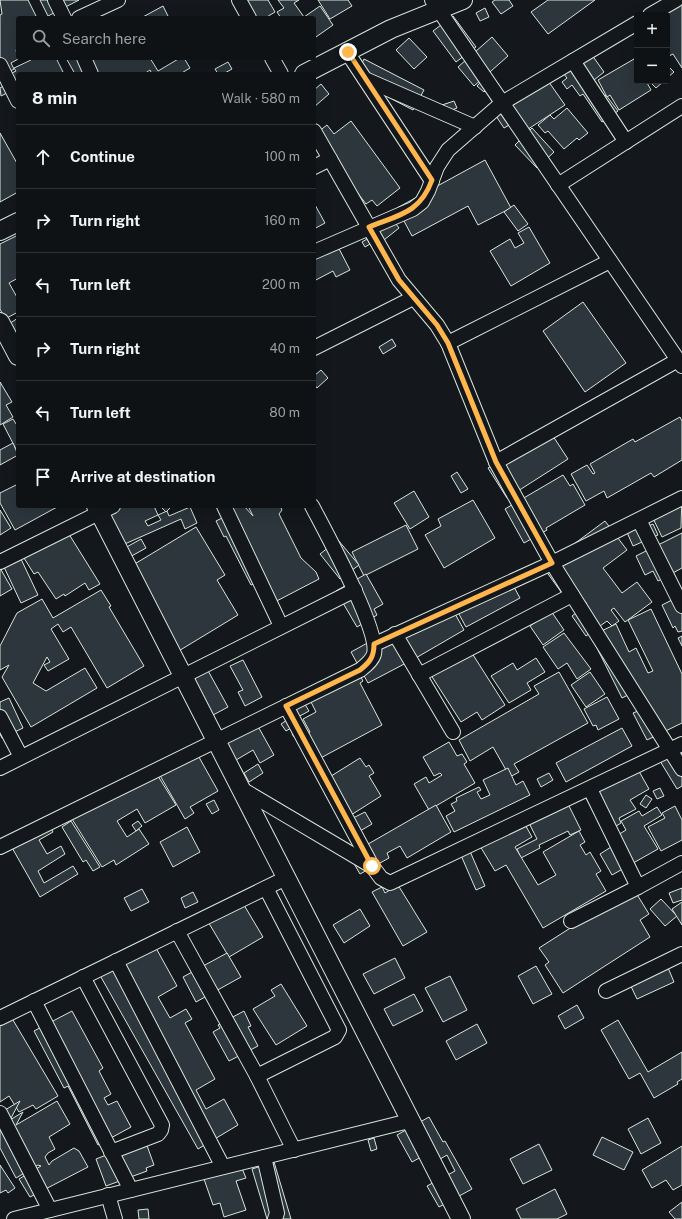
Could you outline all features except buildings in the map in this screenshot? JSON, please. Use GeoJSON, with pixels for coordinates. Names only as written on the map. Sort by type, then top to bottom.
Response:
{"type":"FeatureCollection","features":[{"type":"Feature","properties":{"kind":"main road"},"geometry":{"type":"LineString","coordinates":[[308,72],[435,5],[463,0]]}},
{"type":"Feature","properties":{"kind":"main road"},"geometry":{"type":"LineString","coordinates":[[0,231],[16,223]]}},
{"type":"Feature","properties":{"kind":"main road"},"geometry":{"type":"LineString","coordinates":[[0,322],[10,353]]}},
{"type":"Feature","properties":{"kind":"main road"},"geometry":{"type":"LineString","coordinates":[[103,508],[183,676],[409,1121],[461,1219]]}},
{"type":"Feature","properties":{"kind":"street"},"geometry":{"type":"LineString","coordinates":[[55,0],[63,16]]}},
{"type":"Feature","properties":{"kind":"street"},"geometry":{"type":"LineString","coordinates":[[83,16],[118,0]]}},
{"type":"Feature","properties":{"kind":"street"},"geometry":{"type":"LineString","coordinates":[[239,0],[248,16]]}},
{"type":"Feature","properties":{"kind":"street"},"geometry":{"type":"LineString","coordinates":[[655,12],[676,0]]}},
{"type":"Feature","properties":{"kind":"street"},"geometry":{"type":"LineString","coordinates":[[435,5],[680,363],[496,462]]}},
{"type":"Feature","properties":{"kind":"street"},"geometry":{"type":"LineString","coordinates":[[316,251],[369,227],[414,209],[422,202],[437,168],[448,150],[502,103],[634,25]]}},
{"type":"Feature","properties":{"kind":"street"},"geometry":{"type":"LineString","coordinates":[[348,52],[432,180]]}},
{"type":"Feature","properties":{"kind":"street"},"geometry":{"type":"LineString","coordinates":[[85,60],[90,72]]}},
{"type":"Feature","properties":{"kind":"street"},"geometry":{"type":"LineString","coordinates":[[273,60],[280,72]]}},
{"type":"Feature","properties":{"kind":"street"},"geometry":{"type":"LineString","coordinates":[[573,61],[626,142]]}},
{"type":"Feature","properties":{"kind":"street"},"geometry":{"type":"LineString","coordinates":[[0,65],[16,97]]}},
{"type":"Feature","properties":{"kind":"street"},"geometry":{"type":"LineString","coordinates":[[365,79],[475,127]]}},
{"type":"Feature","properties":{"kind":"street"},"geometry":{"type":"LineString","coordinates":[[558,185],[682,106]]}},
{"type":"Feature","properties":{"kind":"street"},"geometry":{"type":"LineString","coordinates":[[316,134],[399,280],[437,325],[448,343],[496,462],[552,563],[572,595],[676,747],[682,769]]}},
{"type":"Feature","properties":{"kind":"street"},"geometry":{"type":"LineString","coordinates":[[316,166],[330,159]]}},
{"type":"Feature","properties":{"kind":"street"},"geometry":{"type":"LineString","coordinates":[[448,343],[610,261]]}},
{"type":"Feature","properties":{"kind":"street"},"geometry":{"type":"LineString","coordinates":[[316,347],[413,298]]}},
{"type":"Feature","properties":{"kind":"street"},"geometry":{"type":"LineString","coordinates":[[374,644],[552,563],[682,498]]}},
{"type":"Feature","properties":{"kind":"street"},"geometry":{"type":"LineString","coordinates":[[0,562],[103,508]]}},
{"type":"Feature","properties":{"kind":"street"},"geometry":{"type":"LineString","coordinates":[[225,508],[282,626]]}},
{"type":"Feature","properties":{"kind":"street"},"geometry":{"type":"LineString","coordinates":[[0,847],[360,670],[368,663],[374,655],[374,644],[355,590],[313,508]]}},
{"type":"Feature","properties":{"kind":"street"},"geometry":{"type":"LineString","coordinates":[[639,520],[680,598]]}},
{"type":"Feature","properties":{"kind":"street"},"geometry":{"type":"LineString","coordinates":[[0,768],[355,590]]}},
{"type":"Feature","properties":{"kind":"street"},"geometry":{"type":"LineString","coordinates":[[419,675],[572,595]]}},
{"type":"Feature","properties":{"kind":"street"},"geometry":{"type":"LineString","coordinates":[[395,634],[453,732]]}},
{"type":"Feature","properties":{"kind":"street"},"geometry":{"type":"LineString","coordinates":[[286,706],[372,866],[385,881],[393,883],[676,747]]}},
{"type":"Feature","properties":{"kind":"street"},"geometry":{"type":"LineString","coordinates":[[0,717],[21,757]]}},
{"type":"Feature","properties":{"kind":"street"},"geometry":{"type":"LineString","coordinates":[[240,788],[372,866]]}},
{"type":"Feature","properties":{"kind":"street"},"geometry":{"type":"LineString","coordinates":[[590,789],[638,887]]}},
{"type":"Feature","properties":{"kind":"street"},"geometry":{"type":"LineString","coordinates":[[570,921],[682,863]]}},
{"type":"Feature","properties":{"kind":"street"},"geometry":{"type":"LineString","coordinates":[[0,1018],[286,878]]}},
{"type":"Feature","properties":{"kind":"street"},"geometry":{"type":"LineString","coordinates":[[257,1076],[335,1037],[339,1030],[266,888]]}},
{"type":"Feature","properties":{"kind":"street"},"geometry":{"type":"LineString","coordinates":[[177,931],[257,1076],[294,1150]]}},
{"type":"Feature","properties":{"kind":"street"},"geometry":{"type":"LineString","coordinates":[[606,991],[682,954]]}},
{"type":"Feature","properties":{"kind":"street"},"geometry":{"type":"LineString","coordinates":[[116,961],[223,1167]]}},
{"type":"Feature","properties":{"kind":"street"},"geometry":{"type":"LineString","coordinates":[[83,977],[162,1125],[158,1134],[111,1152]]}},
{"type":"Feature","properties":{"kind":"street"},"geometry":{"type":"LineString","coordinates":[[34,1001],[131,1190]]}},
{"type":"Feature","properties":{"kind":"street"},"geometry":{"type":"LineString","coordinates":[[0,1114],[50,1210]]}},
{"type":"Feature","properties":{"kind":"street"},"geometry":{"type":"LineString","coordinates":[[14,1219],[409,1121]]}},
{"type":"Feature","properties":{"kind":"street"},"geometry":{"type":"LineString","coordinates":[[264,1157],[277,1213],[274,1219]]}},
{"type":"Feature","properties":{"kind":"street"},"geometry":{"type":"LineString","coordinates":[[108,1196],[115,1219]]}},
{"type":"Feature","properties":{"kind":"route"},"geometry":{"type":"LineString","coordinates":[[348,52],[432,180],[422,202],[414,209],[369,227],[399,280],[437,325],[448,343],[496,462],[552,563],[374,644],[374,655],[360,670],[286,706],[333,796],[372,866]]}}]}
